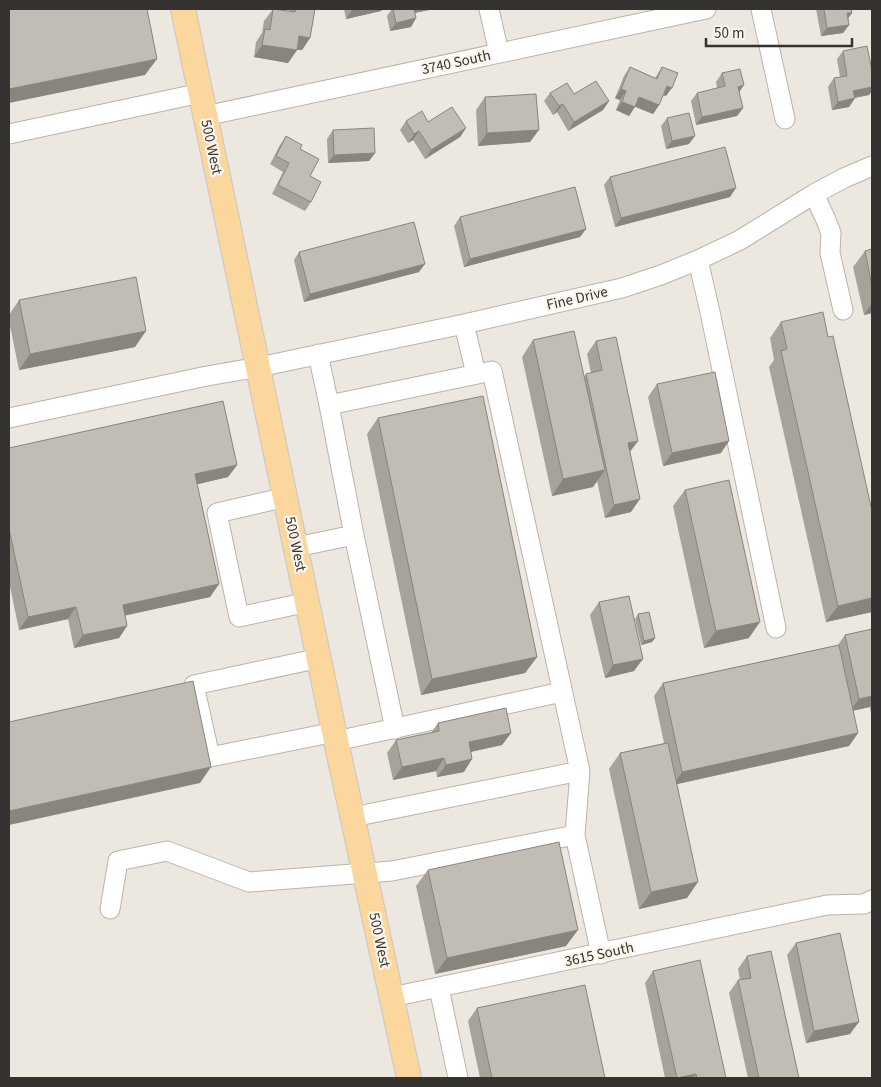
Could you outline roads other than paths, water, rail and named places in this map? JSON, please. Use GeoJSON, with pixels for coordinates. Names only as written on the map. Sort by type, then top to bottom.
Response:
{"type":"FeatureCollection","features":[{"type":"Feature","properties":{"kind":"main road","name":"500 West"},"geometry":{"type":"LineString","coordinates":[[183,9],[409,1078]]}},
{"type":"Feature","properties":{"kind":"street"},"geometry":{"type":"LineString","coordinates":[[489,9],[499,53]]}},
{"type":"Feature","properties":{"kind":"street","name":"3740 South"},"geometry":{"type":"LineString","coordinates":[[205,116],[706,9]]}},
{"type":"Feature","properties":{"kind":"street"},"geometry":{"type":"LineString","coordinates":[[761,9],[785,120]]}},
{"type":"Feature","properties":{"kind":"street"},"geometry":{"type":"LineString","coordinates":[[9,134],[201,93]]}},
{"type":"Feature","properties":{"kind":"street","name":"Fine Drive"},"geometry":{"type":"LineString","coordinates":[[9,418],[464,324],[622,288],[698,260],[740,240],[814,194],[872,166]]}},
{"type":"Feature","properties":{"kind":"street"},"geometry":{"type":"LineString","coordinates":[[814,194],[830,233],[830,253],[843,310]]}},
{"type":"Feature","properties":{"kind":"street"},"geometry":{"type":"LineString","coordinates":[[698,260],[776,628]]}},
{"type":"Feature","properties":{"kind":"street"},"geometry":{"type":"LineString","coordinates":[[464,324],[476,374]]}},
{"type":"Feature","properties":{"kind":"street"},"geometry":{"type":"LineString","coordinates":[[318,354],[395,729]]}},
{"type":"Feature","properties":{"kind":"street"},"geometry":{"type":"LineString","coordinates":[[329,405],[492,371],[580,771],[575,835],[601,954]]}},
{"type":"Feature","properties":{"kind":"street"},"geometry":{"type":"LineString","coordinates":[[286,497],[216,513],[239,617],[308,602]]}},
{"type":"Feature","properties":{"kind":"street"},"geometry":{"type":"LineString","coordinates":[[296,547],[354,535]]}},
{"type":"Feature","properties":{"kind":"street"},"geometry":{"type":"LineString","coordinates":[[174,689],[320,658]]}},
{"type":"Feature","properties":{"kind":"street"},"geometry":{"type":"LineString","coordinates":[[194,685],[210,757],[395,729],[562,692]]}},
{"type":"Feature","properties":{"kind":"street"},"geometry":{"type":"LineString","coordinates":[[353,817],[580,771]]}},
{"type":"Feature","properties":{"kind":"street"},"geometry":{"type":"LineString","coordinates":[[110,909],[118,861],[167,851],[249,882],[392,871],[575,835]]}},
{"type":"Feature","properties":{"kind":"street","name":"3615 South"},"geometry":{"type":"LineString","coordinates":[[392,997],[805,910],[827,906],[864,904],[872,900]]}},
{"type":"Feature","properties":{"kind":"street"},"geometry":{"type":"LineString","coordinates":[[439,988],[458,1078]]}}]}
